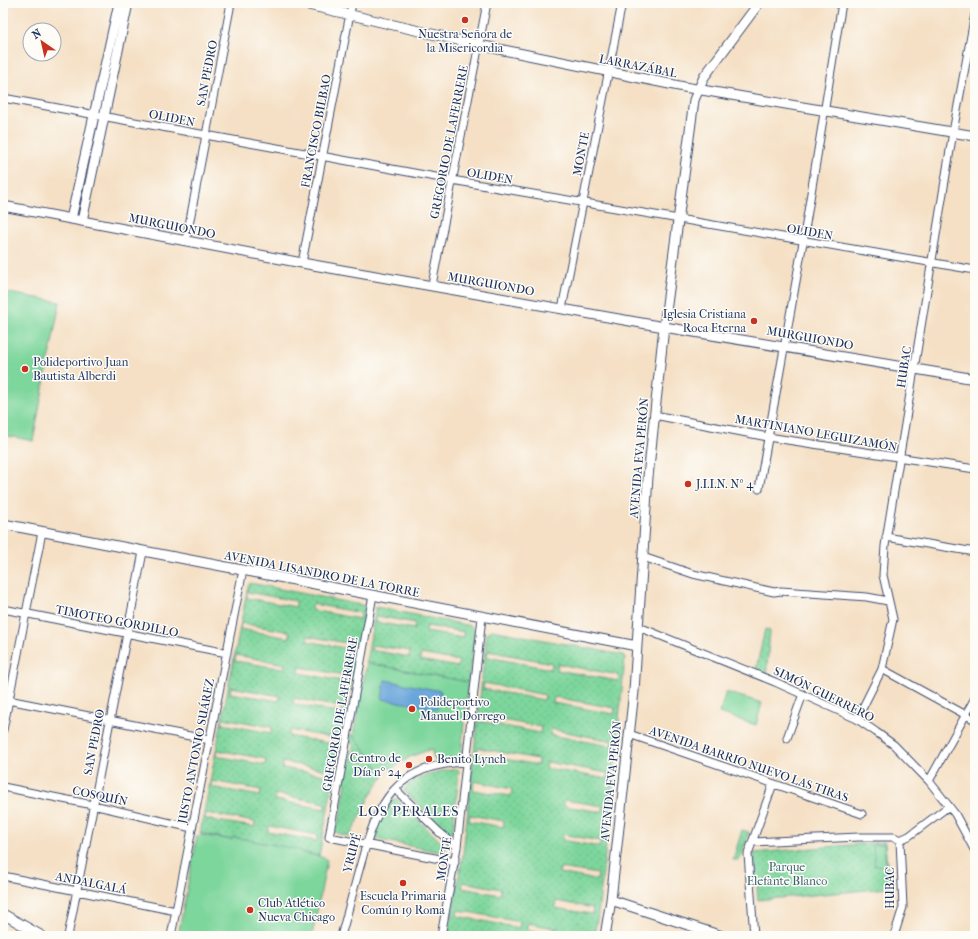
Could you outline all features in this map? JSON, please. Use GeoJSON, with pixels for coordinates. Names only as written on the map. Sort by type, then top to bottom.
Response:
{"type":"FeatureCollection","features":[{"type":"Feature","properties":{"kind":"street"},"geometry":{"type":"LineString","coordinates":[[72,219],[119,3]]}},
{"type":"Feature","properties":{"kind":"street"},"geometry":{"type":"LineString","coordinates":[[82,221],[128,3]]}},
{"type":"Feature","properties":{"kind":"street","name":"SAN PEDRO"},"geometry":{"type":"LineString","coordinates":[[186,241],[231,3]]}},
{"type":"Feature","properties":{"kind":"street","name":"LARRAZÁBAL"},"geometry":{"type":"LineString","coordinates":[[300,3],[479,45],[608,72],[698,89],[975,136]]}},
{"type":"Feature","properties":{"kind":"street","name":"FRANCISCO BILBAO"},"geometry":{"type":"LineString","coordinates":[[302,263],[352,3]]}},
{"type":"Feature","properties":{"kind":"street","name":"GREGORIO DE LAFERRERE"},"geometry":{"type":"LineString","coordinates":[[432,286],[487,3]]}},
{"type":"Feature","properties":{"kind":"street","name":"MONTE"},"geometry":{"type":"LineString","coordinates":[[562,309],[622,3]]}},
{"type":"Feature","properties":{"kind":"street","name":"AVENIDA EVA PERÓN"},"geometry":{"type":"LineString","coordinates":[[606,936],[629,734],[639,627],[654,415],[677,219],[694,100],[704,77],[759,3]]}},
{"type":"Feature","properties":{"kind":"street"},"geometry":{"type":"LineString","coordinates":[[759,490],[803,242],[842,3]]}},
{"type":"Feature","properties":{"kind":"street","name":"HUBAC"},"geometry":{"type":"LineString","coordinates":[[857,719],[882,668],[893,619],[883,575],[886,537],[953,132],[975,14]]}},
{"type":"Feature","properties":{"kind":"street"},"geometry":{"type":"LineString","coordinates":[[967,53],[975,54]]}},
{"type":"Feature","properties":{"kind":"street","name":"OLIDEN"},"geometry":{"type":"LineString","coordinates":[[3,98],[452,180],[803,242],[975,270]]}},
{"type":"Feature","properties":{"kind":"street","name":"MURGUIONDO"},"geometry":{"type":"LineString","coordinates":[[3,206],[302,263],[664,327],[975,378]]}},
{"type":"Feature","properties":{"kind":"street","name":"MARTINIANO LEGUIZAMÓN"},"geometry":{"type":"LineString","coordinates":[[654,415],[768,437],[975,470]]}},
{"type":"Feature","properties":{"kind":"street","name":"AVENIDA LISANDRO DE LA TORRE"},"geometry":{"type":"LineString","coordinates":[[3,524],[637,646]]}},
{"type":"Feature","properties":{"kind":"street"},"geometry":{"type":"LineString","coordinates":[[3,730],[6,699],[26,614],[42,532]]}},
{"type":"Feature","properties":{"kind":"street"},"geometry":{"type":"LineString","coordinates":[[886,537],[975,552]]}},
{"type":"Feature","properties":{"kind":"street","name":"SAN PEDRO"},"geometry":{"type":"LineString","coordinates":[[68,936],[143,552]]}},
{"type":"Feature","properties":{"kind":"street"},"geometry":{"type":"LineString","coordinates":[[643,557],[694,574],[774,592],[782,591],[867,597],[888,601]]}},
{"type":"Feature","properties":{"kind":"street","name":"JUSTO ANTONIO SUÁREZ"},"geometry":{"type":"LineString","coordinates":[[171,936],[243,570]]}},
{"type":"Feature","properties":{"kind":"street","name":"GREGORIO DE LAFERRERE"},"geometry":{"type":"LineString","coordinates":[[366,844],[328,837],[373,595]]}},
{"type":"Feature","properties":{"kind":"street","name":"TIMOTEO GORDILLO"},"geometry":{"type":"LineString","coordinates":[[3,609],[227,653]]}},
{"type":"Feature","properties":{"kind":"street","name":"MONTE"},"geometry":{"type":"LineString","coordinates":[[441,936],[457,847],[482,617]]}},
{"type":"Feature","properties":{"kind":"street","name":"SIMÓN GUERRERO"},"geometry":{"type":"LineString","coordinates":[[639,627],[739,666],[857,719],[894,745],[929,781],[949,806],[975,851]]}},
{"type":"Feature","properties":{"kind":"street"},"geometry":{"type":"LineString","coordinates":[[882,668],[975,720]]}},
{"type":"Feature","properties":{"kind":"street"},"geometry":{"type":"LineString","coordinates":[[788,738],[803,694]]}},
{"type":"Feature","properties":{"kind":"street"},"geometry":{"type":"LineString","coordinates":[[929,781],[975,698]]}},
{"type":"Feature","properties":{"kind":"street"},"geometry":{"type":"LineString","coordinates":[[6,699],[210,740]]}},
{"type":"Feature","properties":{"kind":"street","name":"AVENIDA BARRIO NUEVO LAS TIRAS"},"geometry":{"type":"LineString","coordinates":[[629,734],[862,814]]}},
{"type":"Feature","properties":{"kind":"street","name":"YRUPÉ"},"geometry":{"type":"LineString","coordinates":[[341,936],[366,844],[376,815],[395,789],[407,779],[428,768],[446,763],[467,762]]}},
{"type":"Feature","properties":{"kind":"street"},"geometry":{"type":"LineString","coordinates":[[754,936],[748,858],[752,842],[773,784]]}},
{"type":"Feature","properties":{"kind":"street","name":"COSQUÍN"},"geometry":{"type":"LineString","coordinates":[[3,788],[93,805],[192,828]]}},
{"type":"Feature","properties":{"kind":"street"},"geometry":{"type":"LineString","coordinates":[[395,789],[439,832],[457,847]]}},
{"type":"Feature","properties":{"kind":"street"},"geometry":{"type":"LineString","coordinates":[[752,842],[859,837],[894,837],[900,840],[909,836],[949,806]]}},
{"type":"Feature","properties":{"kind":"street","name":"HUBAC"},"geometry":{"type":"LineString","coordinates":[[894,936],[903,907],[900,840]]}},
{"type":"Feature","properties":{"kind":"street"},"geometry":{"type":"LineString","coordinates":[[366,844],[455,862]]}},
{"type":"Feature","properties":{"kind":"street","name":"ANDALGALÁ"},"geometry":{"type":"LineString","coordinates":[[3,876],[176,911]]}},
{"type":"Feature","properties":{"kind":"street"},"geometry":{"type":"LineString","coordinates":[[611,900],[722,936]]}},
{"type":"Feature","properties":{"kind":"street"},"geometry":{"type":"LineString","coordinates":[[3,914],[42,936]]}},
{"type":"Feature","properties":{"kind":"green space"},"geometry":{"type":"Polygon","coordinates":[[[96,126],[98,127],[81,208],[79,208],[77,207],[96,126]]]}},
{"type":"Feature","properties":{"kind":"green space","name":"Polideportivo Juan Bautista Alberdi"},"geometry":{"type":"Polygon","coordinates":[[[3,292],[60,302],[33,441],[3,435],[3,292]]]}},
{"type":"Feature","properties":{"kind":"green space"},"geometry":{"type":"Polygon","coordinates":[[[250,583],[366,606],[319,856],[233,837],[232,840],[200,833],[248,586],[250,583]],[[247,592],[247,598],[296,607],[296,601],[247,592]],[[313,604],[311,610],[360,619],[361,613],[313,604]],[[241,623],[240,629],[289,638],[290,632],[241,623]],[[308,636],[307,641],[356,650],[357,645],[308,636]],[[236,655],[235,661],[284,669],[285,664],[236,655]],[[300,667],[299,673],[348,682],[349,676],[300,667]],[[231,687],[230,693],[279,701],[280,696],[231,687]],[[294,698],[293,704],[342,713],[343,708],[294,698]],[[223,718],[222,724],[271,733],[272,727],[223,718]],[[290,730],[289,736],[338,745],[339,739],[290,730]],[[217,750],[216,756],[265,765],[266,759],[217,750]],[[283,762],[282,768],[331,776],[332,771],[283,762]],[[212,781],[211,787],[260,796],[261,790],[212,781]],[[276,794],[275,800],[325,809],[325,803],[276,794]],[[206,813],[205,819],[254,827],[255,822],[206,813]],[[269,826],[268,832],[317,841],[318,835],[269,826]]]}},
{"type":"Feature","properties":{"kind":"green space"},"geometry":{"type":"Polygon","coordinates":[[[376,607],[471,626],[475,631],[468,682],[366,663],[376,607]],[[377,616],[376,622],[414,629],[415,623],[377,616]],[[427,626],[426,632],[463,638],[464,632],[427,626]],[[372,645],[371,650],[409,657],[410,651],[372,645]],[[421,654],[420,660],[458,667],[459,661],[421,654]]]}},
{"type":"Feature","properties":{"kind":"green space"},"geometry":{"type":"Polygon","coordinates":[[[765,629],[770,631],[766,678],[755,674],[765,629]]]}},
{"type":"Feature","properties":{"kind":"green space"},"geometry":{"type":"Polygon","coordinates":[[[492,630],[623,655],[625,658],[610,812],[594,936],[528,923],[526,929],[560,936],[448,936],[463,854],[487,633],[492,630]],[[488,651],[487,657],[551,669],[552,663],[488,651]],[[558,664],[557,670],[618,681],[619,675],[558,664]],[[484,683],[483,689],[544,700],[545,695],[484,683]],[[554,697],[553,703],[614,714],[615,708],[554,697]],[[480,716],[479,721],[540,733],[541,727],[480,716]],[[551,729],[550,735],[611,746],[612,741],[551,729]],[[478,748],[477,754],[538,765],[538,759],[478,748]],[[547,762],[546,768],[607,779],[608,773],[547,762]],[[474,781],[473,790],[511,796],[512,789],[474,781]],[[565,800],[564,806],[602,812],[603,806],[565,800]],[[470,815],[469,821],[503,827],[504,821],[470,815]],[[563,834],[562,840],[600,847],[600,841],[563,834]],[[560,868],[559,873],[597,880],[598,874],[560,868]],[[463,882],[462,888],[500,895],[501,889],[463,882]],[[556,901],[555,908],[592,914],[593,908],[556,901]],[[458,910],[457,916],[519,928],[520,922],[458,910]]]}},
{"type":"Feature","properties":{"kind":"green space","name":"Polideportivo Manuel Dorrego"},"geometry":{"type":"Polygon","coordinates":[[[367,663],[468,682],[460,757],[435,761],[431,749],[410,757],[393,768],[380,770],[353,735],[367,663]]]}},
{"type":"Feature","properties":{"kind":"green space"},"geometry":{"type":"Polygon","coordinates":[[[726,692],[762,703],[756,725],[719,713],[726,692]]]}},
{"type":"Feature","properties":{"kind":"green space"},"geometry":{"type":"Polygon","coordinates":[[[350,735],[353,735],[384,776],[369,797],[349,837],[332,831],[335,822],[339,823],[346,783],[342,782],[343,777],[347,777],[354,744],[349,742],[350,735]]]}},
{"type":"Feature","properties":{"kind":"green space"},"geometry":{"type":"Polygon","coordinates":[[[452,769],[458,769],[459,772],[453,831],[449,834],[404,791],[407,786],[418,778],[452,769]]]}},
{"type":"Feature","properties":{"kind":"green space"},"geometry":{"type":"Polygon","coordinates":[[[397,799],[446,847],[444,853],[376,839],[374,831],[392,800],[397,799]]]}},
{"type":"Feature","properties":{"kind":"green space"},"geometry":{"type":"Polygon","coordinates":[[[742,830],[749,832],[741,858],[738,860],[733,860],[742,830]]]}},
{"type":"Feature","properties":{"kind":"green space","name":"Club Atlético Nueva Chicago"},"geometry":{"type":"Polygon","coordinates":[[[202,835],[232,840],[233,837],[301,850],[300,852],[325,858],[327,861],[312,936],[178,936],[197,836],[202,835]]]}},
{"type":"Feature","properties":{"kind":"green space","name":"Parque Elefante Blanco"},"geometry":{"type":"Polygon","coordinates":[[[885,842],[889,888],[758,900],[754,853],[885,842]]]}},
{"type":"Feature","properties":{"kind":"green space"},"geometry":{"type":"Polygon","coordinates":[[[884,844],[886,865],[875,866],[873,845],[884,844]]]}},
{"type":"Feature","properties":{"kind":"water"},"geometry":{"type":"Polygon","coordinates":[[[385,680],[441,691],[437,709],[382,699],[385,680]]]}},
{"type":"Feature","properties":{"kind":"place","name":"Nuestra Señora de la Misericordia"},"geometry":{"type":"Point","coordinates":[465,20]}},
{"type":"Feature","properties":{"kind":"place","name":"Iglesia Cristiana Roca Eterna"},"geometry":{"type":"Point","coordinates":[754,321]}},
{"type":"Feature","properties":{"kind":"place","name":"Polideportivo Juan Bautista Alberdi"},"geometry":{"type":"Point","coordinates":[25,369]}},
{"type":"Feature","properties":{"kind":"place","name":"J.I.I.N. Nº 4"},"geometry":{"type":"Point","coordinates":[688,484]}},
{"type":"Feature","properties":{"kind":"place","name":"Polideportivo Manuel Dorrego"},"geometry":{"type":"Point","coordinates":[412,709]}},
{"type":"Feature","properties":{"kind":"place","name":"Benito Lynch"},"geometry":{"type":"Point","coordinates":[429,759]}},
{"type":"Feature","properties":{"kind":"place","name":"Centro de Día n° 24"},"geometry":{"type":"Point","coordinates":[409,765]}},
{"type":"Feature","properties":{"kind":"place","name":"Escuela Primaria Común 19 Roma"},"geometry":{"type":"Point","coordinates":[403,883]}},
{"type":"Feature","properties":{"kind":"place","name":"Club Atlético Nueva Chicago"},"geometry":{"type":"Point","coordinates":[250,910]}},
{"type":"Feature","properties":{"kind":"district","name":"LOS PERALES"},"geometry":{"type":"Point","coordinates":[409,811]}}]}
